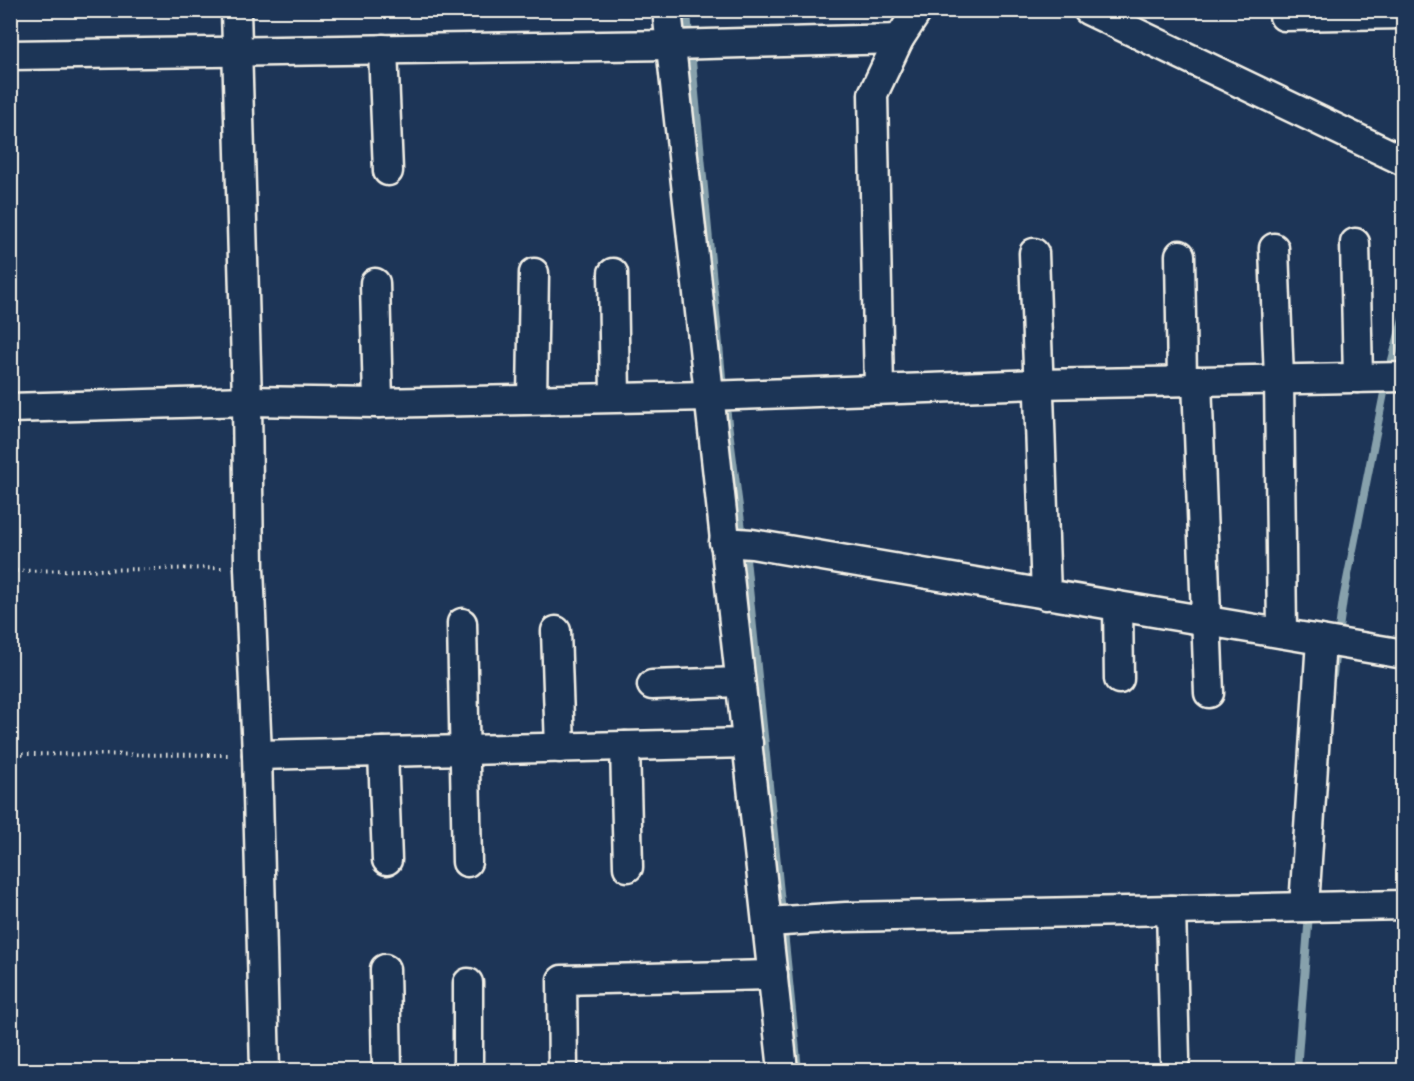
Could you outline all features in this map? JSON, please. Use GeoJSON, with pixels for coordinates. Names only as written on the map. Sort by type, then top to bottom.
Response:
{"type":"FeatureCollection","features":[{"type":"Feature","properties":{"kind":"street"},"geometry":{"type":"LineString","coordinates":[[236,10],[247,401],[249,568],[257,755],[265,1071]]}},
{"type":"Feature","properties":{"kind":"street"},"geometry":{"type":"LineString","coordinates":[[667,10],[783,1071]]}},
{"type":"Feature","properties":{"kind":"street"},"geometry":{"type":"LineString","coordinates":[[879,389],[873,94],[899,39],[918,10]]}},
{"type":"Feature","properties":{"kind":"street"},"geometry":{"type":"LineString","coordinates":[[1088,10],[1404,160]]}},
{"type":"Feature","properties":{"kind":"street"},"geometry":{"type":"LineString","coordinates":[[1284,10],[1284,16],[1404,14]]}},
{"type":"Feature","properties":{"kind":"street"},"geometry":{"type":"LineString","coordinates":[[10,55],[671,45],[899,39]]}},
{"type":"Feature","properties":{"kind":"street"},"geometry":{"type":"LineString","coordinates":[[383,49],[388,171]]}},
{"type":"Feature","properties":{"kind":"street"},"geometry":{"type":"LineString","coordinates":[[1355,243],[1358,378]]}},
{"type":"Feature","properties":{"kind":"street"},"geometry":{"type":"LineString","coordinates":[[1274,248],[1279,380],[1282,633]]}},
{"type":"Feature","properties":{"kind":"street"},"geometry":{"type":"LineString","coordinates":[[1034,253],[1046,595]]}},
{"type":"Feature","properties":{"kind":"street"},"geometry":{"type":"LineString","coordinates":[[1180,255],[1206,620],[1209,693]]}},
{"type":"Feature","properties":{"kind":"street"},"geometry":{"type":"LineString","coordinates":[[532,399],[534,273]]}},
{"type":"Feature","properties":{"kind":"street"},"geometry":{"type":"LineString","coordinates":[[613,273],[615,397]]}},
{"type":"Feature","properties":{"kind":"street"},"geometry":{"type":"LineString","coordinates":[[375,283],[378,403]]}},
{"type":"Feature","properties":{"kind":"street"},"geometry":{"type":"LineString","coordinates":[[10,408],[247,401],[378,403],[708,396],[1038,384],[1404,377]]}},
{"type":"Feature","properties":{"kind":"street"},"geometry":{"type":"LineString","coordinates":[[724,542],[752,544],[1404,654]]}},
{"type":"Feature","properties":{"kind":"street"},"geometry":{"type":"LineString","coordinates":[[1118,606],[1119,679]]}},
{"type":"Feature","properties":{"kind":"street"},"geometry":{"type":"LineString","coordinates":[[462,623],[467,862]]}},
{"type":"Feature","properties":{"kind":"street"},"geometry":{"type":"LineString","coordinates":[[556,631],[560,748]]}},
{"type":"Feature","properties":{"kind":"street"},"geometry":{"type":"LineString","coordinates":[[1304,907],[1321,640]]}},
{"type":"Feature","properties":{"kind":"street"},"geometry":{"type":"LineString","coordinates":[[652,685],[740,682]]}},
{"type":"Feature","properties":{"kind":"street"},"geometry":{"type":"LineString","coordinates":[[257,755],[748,743]]}},
{"type":"Feature","properties":{"kind":"street"},"geometry":{"type":"LineString","coordinates":[[625,746],[628,867]]}},
{"type":"Feature","properties":{"kind":"street"},"geometry":{"type":"LineString","coordinates":[[383,752],[387,860]]}},
{"type":"Feature","properties":{"kind":"street"},"geometry":{"type":"LineString","coordinates":[[768,922],[846,916],[1404,905]]}},
{"type":"Feature","properties":{"kind":"street"},"geometry":{"type":"LineString","coordinates":[[1171,910],[1175,1058]]}},
{"type":"Feature","properties":{"kind":"street"},"geometry":{"type":"LineString","coordinates":[[384,969],[387,1071]]}},
{"type":"Feature","properties":{"kind":"street"},"geometry":{"type":"LineString","coordinates":[[563,1071],[562,980],[773,975]]}},
{"type":"Feature","properties":{"kind":"street"},"geometry":{"type":"LineString","coordinates":[[468,983],[468,1071]]}},
{"type":"Feature","properties":{"kind":"path"},"geometry":{"type":"LineString","coordinates":[[10,571],[249,568]]}},
{"type":"Feature","properties":{"kind":"path"},"geometry":{"type":"LineString","coordinates":[[10,754],[257,755]]}},
{"type":"Feature","properties":{"kind":"waterway"},"geometry":{"type":"LineString","coordinates":[[687,10],[689,39]]}},
{"type":"Feature","properties":{"kind":"waterway"},"geometry":{"type":"LineString","coordinates":[[691,51],[722,377],[743,537]]}},
{"type":"Feature","properties":{"kind":"waterway"},"geometry":{"type":"LineString","coordinates":[[1389,371],[1404,315]]}},
{"type":"Feature","properties":{"kind":"waterway"},"geometry":{"type":"LineString","coordinates":[[1338,636],[1386,383]]}},
{"type":"Feature","properties":{"kind":"waterway"},"geometry":{"type":"LineString","coordinates":[[745,549],[798,1070]]}},
{"type":"Feature","properties":{"kind":"waterway"},"geometry":{"type":"LineString","coordinates":[[1333,675],[1336,648]]}},
{"type":"Feature","properties":{"kind":"waterway"},"geometry":{"type":"LineString","coordinates":[[1297,1070],[1309,914]]}}]}
